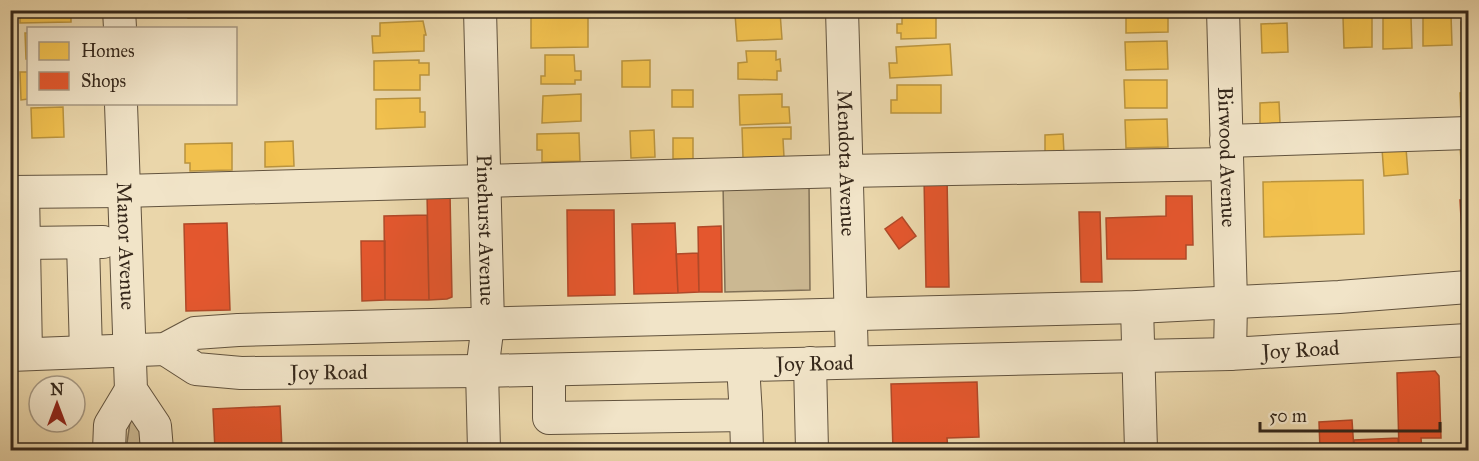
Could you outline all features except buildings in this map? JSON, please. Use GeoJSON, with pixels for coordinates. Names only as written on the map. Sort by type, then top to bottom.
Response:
{"type":"FeatureCollection","features":[{"type":"Feature","properties":{"kind":"street"},"geometry":{"type":"LineString","coordinates":[[119,10],[120,27]]}},
{"type":"Feature","properties":{"kind":"street","name":"Pinehurst Avenue"},"geometry":{"type":"LineString","coordinates":[[480,10],[488,324],[482,372],[484,450]]}},
{"type":"Feature","properties":{"kind":"street","name":"Mendota Avenue"},"geometry":{"type":"LineString","coordinates":[[842,10],[852,362]]}},
{"type":"Feature","properties":{"kind":"street","name":"Birwood Avenue"},"geometry":{"type":"LineString","coordinates":[[1223,10],[1231,302],[1230,354]]}},
{"type":"Feature","properties":{"kind":"street","name":"Manor Avenue"},"geometry":{"type":"LineString","coordinates":[[121,105],[130,390]]}},
{"type":"Feature","properties":{"kind":"street"},"geometry":{"type":"LineString","coordinates":[[18,355],[24,243],[17,192],[846,171],[1226,153],[1468,133]]}},
{"type":"Feature","properties":{"kind":"street"},"geometry":{"type":"LineString","coordinates":[[24,243],[125,241]]}},
{"type":"Feature","properties":{"kind":"street"},"geometry":{"type":"LineString","coordinates":[[83,243],[86,352]]}},
{"type":"Feature","properties":{"kind":"street","name":"Joy Road"},"geometry":{"type":"LineString","coordinates":[[18,355],[165,349],[195,333],[1137,307],[1339,297],[1468,287]]}},
{"type":"Feature","properties":{"kind":"street"},"geometry":{"type":"LineString","coordinates":[[1137,307],[1141,450]]}},
{"type":"Feature","properties":{"kind":"street","name":"Joy Road"},"geometry":{"type":"LineString","coordinates":[[165,349],[196,369],[241,373],[482,372],[1230,354],[1468,340]]}},
{"type":"Feature","properties":{"kind":"street"},"geometry":{"type":"LineString","coordinates":[[810,363],[812,450]]}},
{"type":"Feature","properties":{"kind":"street"},"geometry":{"type":"LineString","coordinates":[[743,365],[747,450]]}},
{"type":"Feature","properties":{"kind":"street"},"geometry":{"type":"LineString","coordinates":[[549,370],[549,418],[746,415]]}},
{"type":"Feature","properties":{"kind":"street"},"geometry":{"type":"LineString","coordinates":[[109,450],[110,425],[130,390],[155,426],[157,450]]}},
{"type":"Feature","properties":{"kind":"shaded area"},"geometry":{"type":"Polygon","coordinates":[[[809,182],[810,290],[725,292],[723,183],[809,182]]]}},
{"type":"Feature","properties":{"kind":"shaded area"},"geometry":{"type":"Polygon","coordinates":[[[140,416],[144,450],[126,450],[130,422],[132,418],[140,416]]]}}]}
